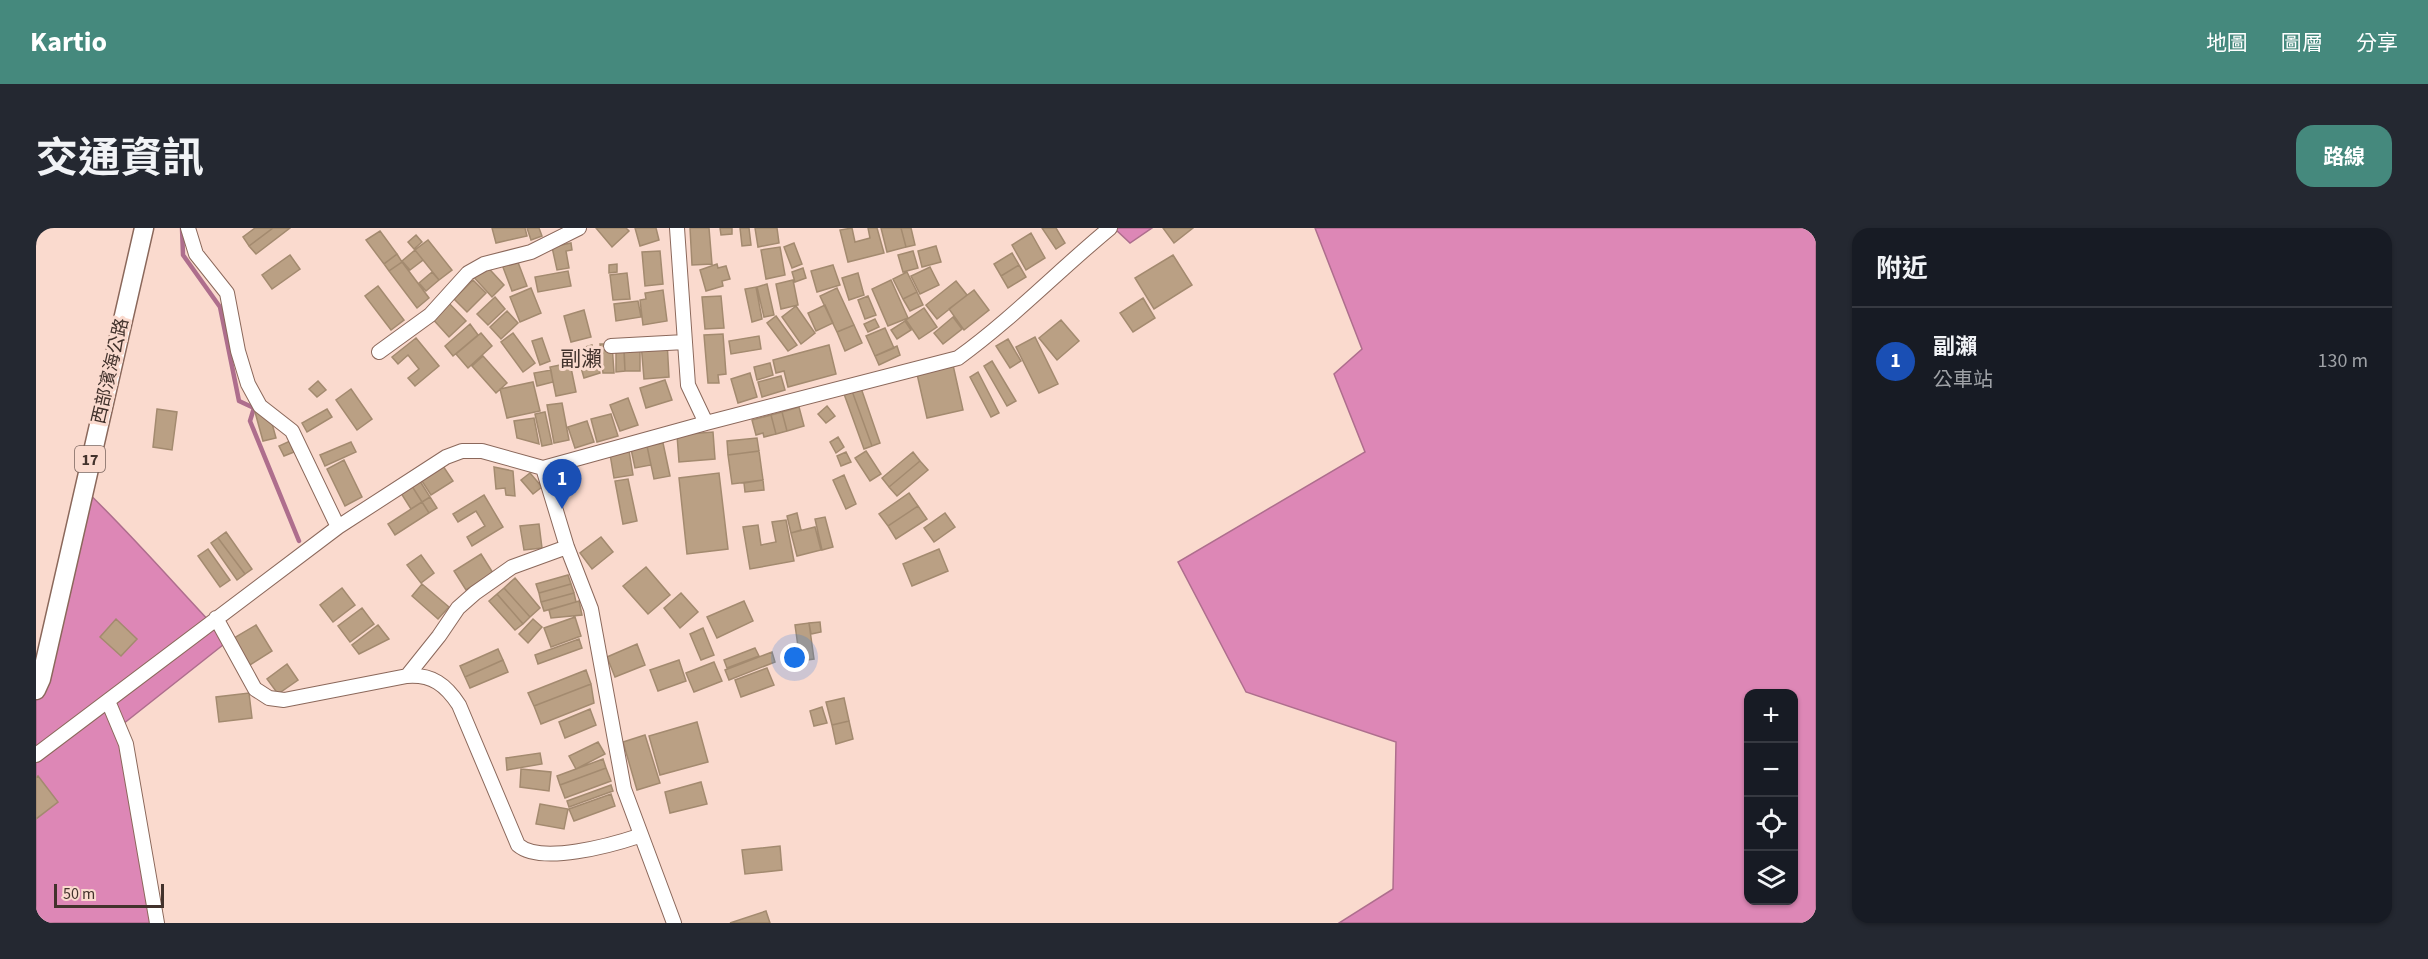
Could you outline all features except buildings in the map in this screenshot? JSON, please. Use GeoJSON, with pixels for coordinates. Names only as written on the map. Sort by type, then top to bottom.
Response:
{"type":"FeatureCollection","features":[{"type":"Feature","properties":{"kind":"main road","name":"西部濱海公路"},"geometry":{"type":"LineString","coordinates":[[36,690],[41,679],[144,228]]}},
{"type":"Feature","properties":{"kind":"street"},"geometry":{"type":"LineString","coordinates":[[188,228],[196,254],[227,293],[238,351],[248,384],[260,406],[292,431],[338,527]]}},
{"type":"Feature","properties":{"kind":"street"},"geometry":{"type":"LineString","coordinates":[[379,352],[430,315],[468,273],[484,264],[531,252],[579,228]]}},
{"type":"Feature","properties":{"kind":"street"},"geometry":{"type":"LineString","coordinates":[[677,228],[688,385],[706,423]]}},
{"type":"Feature","properties":{"kind":"street"},"geometry":{"type":"LineString","coordinates":[[38,749],[108,701],[338,527],[438,462],[462,451],[482,451],[543,468],[958,358],[989,336],[1065,265],[1110,228]]}},
{"type":"Feature","properties":{"kind":"street"},"geometry":{"type":"LineString","coordinates":[[611,346],[685,342]]}},
{"type":"Feature","properties":{"kind":"street"},"geometry":{"type":"LineString","coordinates":[[543,468],[567,547],[591,609],[624,789],[639,836],[674,923]]}},
{"type":"Feature","properties":{"kind":"street"},"geometry":{"type":"LineString","coordinates":[[407,676],[440,636],[458,608],[475,592],[512,567],[567,547]]}},
{"type":"Feature","properties":{"kind":"street"},"geometry":{"type":"LineString","coordinates":[[216,618],[255,689],[269,698],[284,700],[418,675],[436,680],[448,688],[459,705],[518,845],[526,852],[550,853],[612,845],[639,836]]}},
{"type":"Feature","properties":{"kind":"street"},"geometry":{"type":"LineString","coordinates":[[108,701],[126,744],[157,923]]}},
{"type":"Feature","properties":{"kind":"shaded area"},"geometry":{"type":"Polygon","coordinates":[[[1114,228],[1152,228],[1130,243],[1114,228]]]}},
{"type":"Feature","properties":{"kind":"shaded area"},"geometry":{"type":"Polygon","coordinates":[[[1315,228],[1816,228],[1816,923],[1339,923],[1393,889],[1396,742],[1246,692],[1178,562],[1365,452],[1334,374],[1362,349],[1315,228]]]}},
{"type":"Feature","properties":{"kind":"shaded area"},"geometry":{"type":"Polygon","coordinates":[[[80,485],[228,641],[118,728],[157,923],[36,923],[36,676],[80,485]]]}},
{"type":"Feature","properties":{"kind":"waterway"},"geometry":{"type":"LineString","coordinates":[[182,228],[183,255],[220,307],[239,401],[254,408],[250,421],[299,541]]}},
{"type":"Feature","properties":{"kind":"place","name":"副瀨"},"geometry":{"type":"Point","coordinates":[562,509]}},
{"type":"Feature","properties":{"kind":"district","name":"副瀨"},"geometry":{"type":"Point","coordinates":[581,359]}}]}
